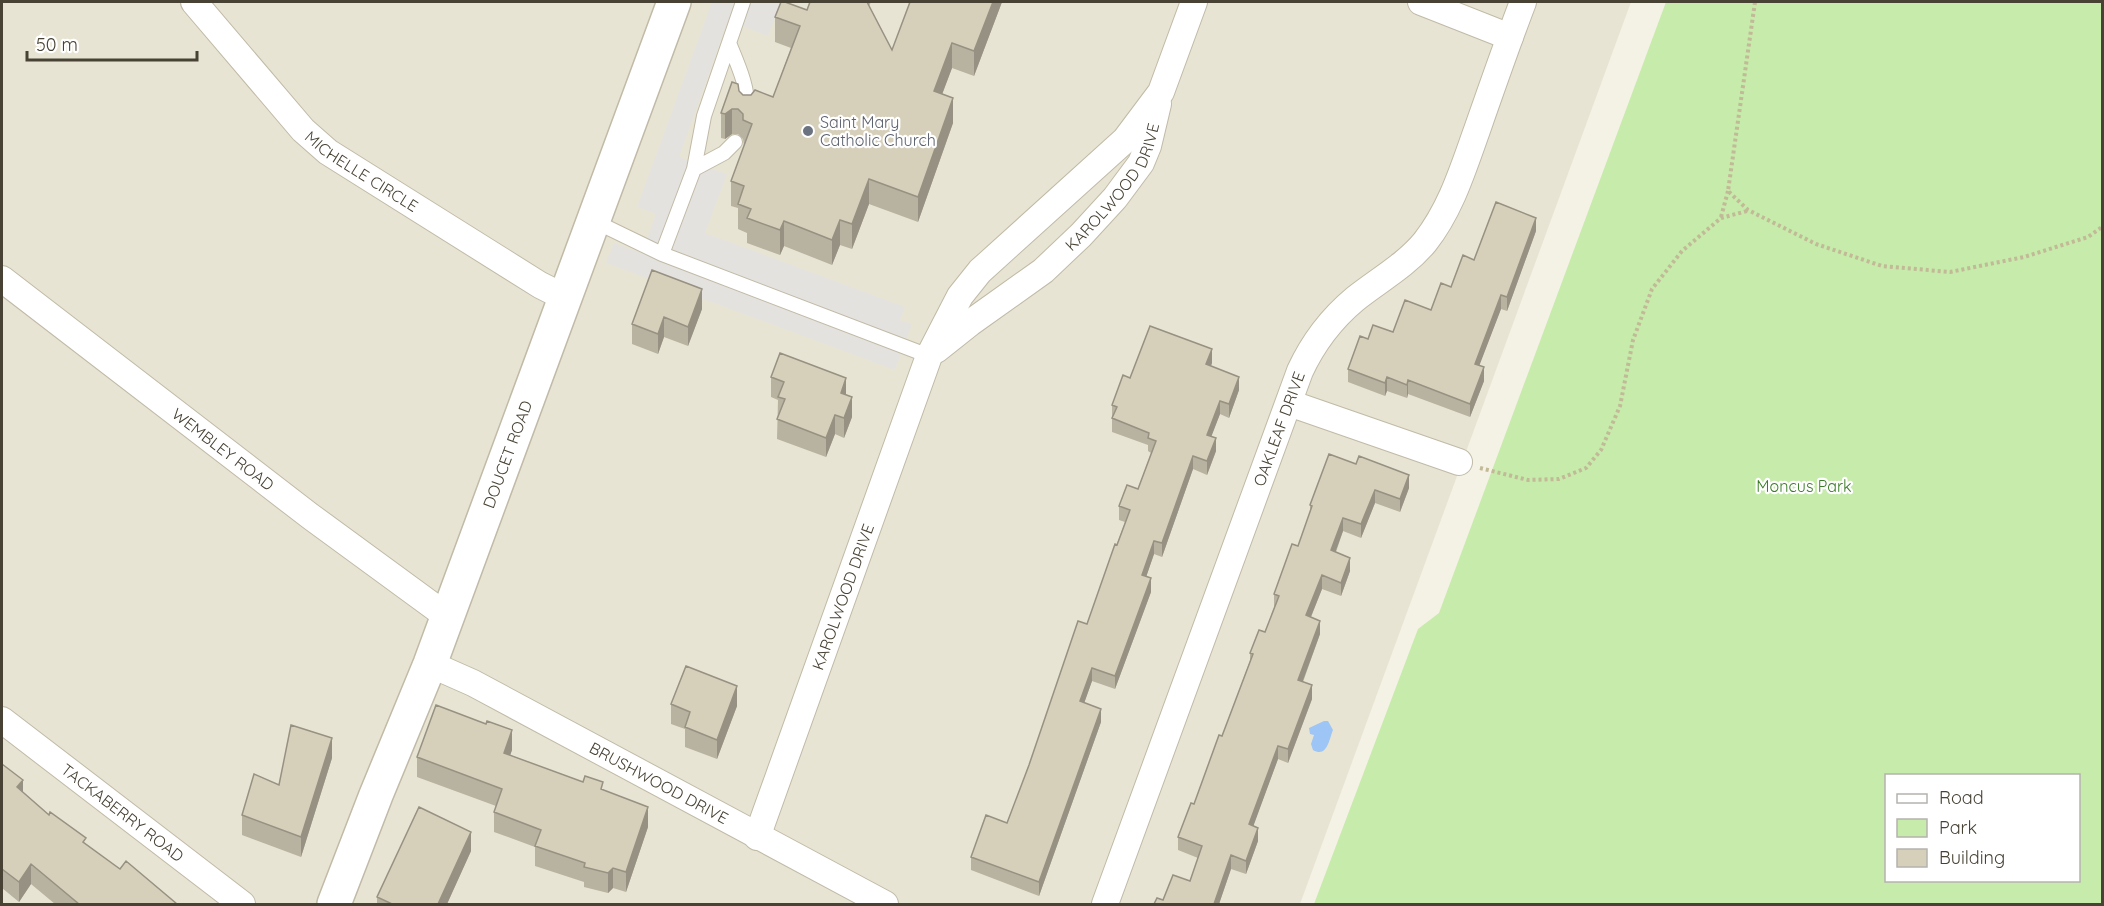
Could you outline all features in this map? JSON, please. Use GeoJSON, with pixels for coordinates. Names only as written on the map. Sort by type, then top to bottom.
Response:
{"type":"FeatureCollection","features":[{"type":"Feature","properties":{"kind":"street","name":"MICHELLE CIRCLE"},"geometry":{"type":"LineString","coordinates":[[194,2],[303,130],[328,152],[540,285],[566,298]]}},
{"type":"Feature","properties":{"kind":"street","name":"DOUCET ROAD"},"geometry":{"type":"LineString","coordinates":[[334,904],[430,664],[674,2]]}},
{"type":"Feature","properties":{"kind":"street","name":"KAROLWOOD DRIVE"},"geometry":{"type":"LineString","coordinates":[[929,356],[970,323],[1043,271],[1115,198],[1141,163],[1148,146],[1161,92],[1194,2]]}},
{"type":"Feature","properties":{"kind":"street"},"geometry":{"type":"LineString","coordinates":[[1421,2],[1510,37]]}},
{"type":"Feature","properties":{"kind":"street","name":"OAKLEAF DRIVE"},"geometry":{"type":"LineString","coordinates":[[1105,904],[1309,352],[1335,317],[1401,266],[1424,243],[1439,223],[1457,184],[1523,2]]}},
{"type":"Feature","properties":{"kind":"street","name":"KAROLWOOD DRIVE"},"geometry":{"type":"LineString","coordinates":[[757,837],[929,356],[960,296],[980,271],[1125,140],[1161,92]]}},
{"type":"Feature","properties":{"kind":"street","name":"WEMBLEY ROAD"},"geometry":{"type":"LineString","coordinates":[[2,279],[310,516],[447,616]]}},
{"type":"Feature","properties":{"kind":"street"},"geometry":{"type":"LineString","coordinates":[[1289,403],[1459,462]]}},
{"type":"Feature","properties":{"kind":"street","name":"BRUSHWOOD DRIVE"},"geometry":{"type":"LineString","coordinates":[[430,664],[473,683],[885,904]]}},
{"type":"Feature","properties":{"kind":"street","name":"TACKABERRY ROAD"},"geometry":{"type":"LineString","coordinates":[[2,720],[242,904]]}},
{"type":"Feature","properties":{"kind":"lane"},"geometry":{"type":"LineString","coordinates":[[662,254],[694,169],[704,116],[743,2]]}},
{"type":"Feature","properties":{"kind":"lane"},"geometry":{"type":"LineString","coordinates":[[729,43],[748,99],[747,112]]}},
{"type":"Feature","properties":{"kind":"lane"},"geometry":{"type":"LineString","coordinates":[[694,169],[724,153],[735,142]]}},
{"type":"Feature","properties":{"kind":"lane"},"geometry":{"type":"LineString","coordinates":[[594,221],[662,254],[929,356]]}},
{"type":"Feature","properties":{"kind":"path"},"geometry":{"type":"LineString","coordinates":[[1720,218],[1728,191],[1755,2]]}},
{"type":"Feature","properties":{"kind":"path"},"geometry":{"type":"LineString","coordinates":[[1728,191],[1748,210],[1816,244],[1882,266],[1950,272],[2025,257],[2088,237],[2103,227]]}},
{"type":"Feature","properties":{"kind":"path"},"geometry":{"type":"LineString","coordinates":[[1459,462],[1528,480],[1559,479],[1586,468],[1601,450],[1620,406],[1633,340],[1652,289],[1682,251],[1720,218],[1748,210]]}},
{"type":"Feature","properties":{"kind":"shaded area"},"geometry":{"type":"Polygon","coordinates":[[[2,2],[1631,2],[1300,904],[2,904],[2,2]]]}},
{"type":"Feature","properties":{"kind":"shaded area"},"geometry":{"type":"Polygon","coordinates":[[[712,2],[781,2],[768,36],[728,21],[679,157],[727,174],[705,233],[905,307],[900,320],[912,324],[895,370],[606,263],[614,243],[642,253],[656,214],[637,207],[712,2]]]}},
{"type":"Feature","properties":{"kind":"green space","name":"Moncus Park"},"geometry":{"type":"Polygon","coordinates":[[[1666,2],[2102,2],[2102,904],[1314,904],[1418,629],[1439,613],[1666,2]]]}},
{"type":"Feature","properties":{"kind":"water"},"geometry":{"type":"Polygon","coordinates":[[[1328,721],[1333,730],[1327,747],[1318,752],[1313,750],[1311,744],[1314,735],[1310,734],[1309,728],[1328,721]]]}},
{"type":"Feature","properties":{"kind":"building"},"geometry":{"type":"Polygon","coordinates":[[[781,2],[807,10],[810,2],[867,2],[892,50],[910,2],[993,2],[974,51],[952,43],[934,91],[953,98],[918,197],[869,179],[852,224],[840,220],[832,240],[784,221],[780,230],[747,218],[751,209],[738,204],[744,186],[731,181],[752,124],[743,120],[743,114],[738,109],[732,109],[725,114],[721,113],[732,82],[738,84],[739,91],[743,95],[751,95],[755,90],[773,97],[800,26],[775,17],[781,2]]]}},
{"type":"Feature","properties":{"kind":"building"},"geometry":{"type":"Polygon","coordinates":[[[1496,202],[1536,218],[1507,297],[1501,295],[1475,364],[1484,367],[1470,404],[1408,380],[1407,385],[1387,377],[1385,383],[1348,369],[1360,336],[1368,339],[1373,325],[1393,332],[1405,300],[1431,310],[1441,283],[1451,287],[1463,255],[1474,260],[1496,202]]]}},
{"type":"Feature","properties":{"kind":"building"},"geometry":{"type":"Polygon","coordinates":[[[652,270],[702,289],[688,327],[664,317],[658,334],[632,324],[652,270]]]}},
{"type":"Feature","properties":{"kind":"building"},"geometry":{"type":"Polygon","coordinates":[[[1150,326],[1212,349],[1206,364],[1239,377],[1229,404],[1220,401],[1207,435],[1216,438],[1207,461],[1193,456],[1162,543],[1154,541],[1142,575],[1151,578],[1115,676],[1092,668],[1080,701],[1101,709],[1039,882],[971,857],[986,815],[1007,823],[1078,621],[1087,624],[1115,544],[1117,545],[1130,510],[1119,506],[1127,485],[1138,489],[1156,441],[1148,438],[1149,433],[1112,418],[1117,407],[1112,405],[1123,375],[1130,378],[1150,326]]]}},
{"type":"Feature","properties":{"kind":"building"},"geometry":{"type":"Polygon","coordinates":[[[780,353],[846,378],[841,393],[852,397],[844,418],[835,415],[826,438],[777,419],[785,399],[778,397],[784,382],[771,377],[780,353]]]}},
{"type":"Feature","properties":{"kind":"building"},"geometry":{"type":"Polygon","coordinates":[[[1329,454],[1356,464],[1359,456],[1409,475],[1400,499],[1375,490],[1361,524],[1343,518],[1331,550],[1350,558],[1341,583],[1322,575],[1306,615],[1320,621],[1298,680],[1312,685],[1288,749],[1278,746],[1249,824],[1258,828],[1246,861],[1231,855],[1214,904],[1154,904],[1157,898],[1163,900],[1173,875],[1190,881],[1202,846],[1178,837],[1191,803],[1194,804],[1219,735],[1222,736],[1253,654],[1250,653],[1259,630],[1265,632],[1279,596],[1274,594],[1292,544],[1298,546],[1329,454]]]}},
{"type":"Feature","properties":{"kind":"building"},"geometry":{"type":"Polygon","coordinates":[[[686,666],[737,686],[717,740],[685,727],[690,712],[671,704],[686,666]]]}},
{"type":"Feature","properties":{"kind":"building"},"geometry":{"type":"Polygon","coordinates":[[[436,705],[486,724],[487,721],[512,730],[504,753],[583,782],[585,776],[603,782],[601,789],[648,807],[626,872],[613,868],[608,873],[584,867],[585,863],[535,846],[541,830],[494,812],[502,789],[417,757],[436,705]]]}},
{"type":"Feature","properties":{"kind":"building"},"geometry":{"type":"Polygon","coordinates":[[[291,725],[332,738],[301,837],[242,815],[254,774],[279,785],[291,725]]]}},
{"type":"Feature","properties":{"kind":"building"},"geometry":{"type":"Polygon","coordinates":[[[2,764],[23,780],[17,787],[49,815],[50,812],[86,838],[83,842],[120,869],[126,861],[177,904],[79,904],[31,864],[19,882],[2,869],[2,764]]]}},
{"type":"Feature","properties":{"kind":"building"},"geometry":{"type":"Polygon","coordinates":[[[419,807],[471,832],[438,904],[392,904],[377,897],[419,807]]]}},
{"type":"Feature","properties":{"kind":"place","name":"Saint Mary Catholic Church"},"geometry":{"type":"Point","coordinates":[808,131]}}]}
